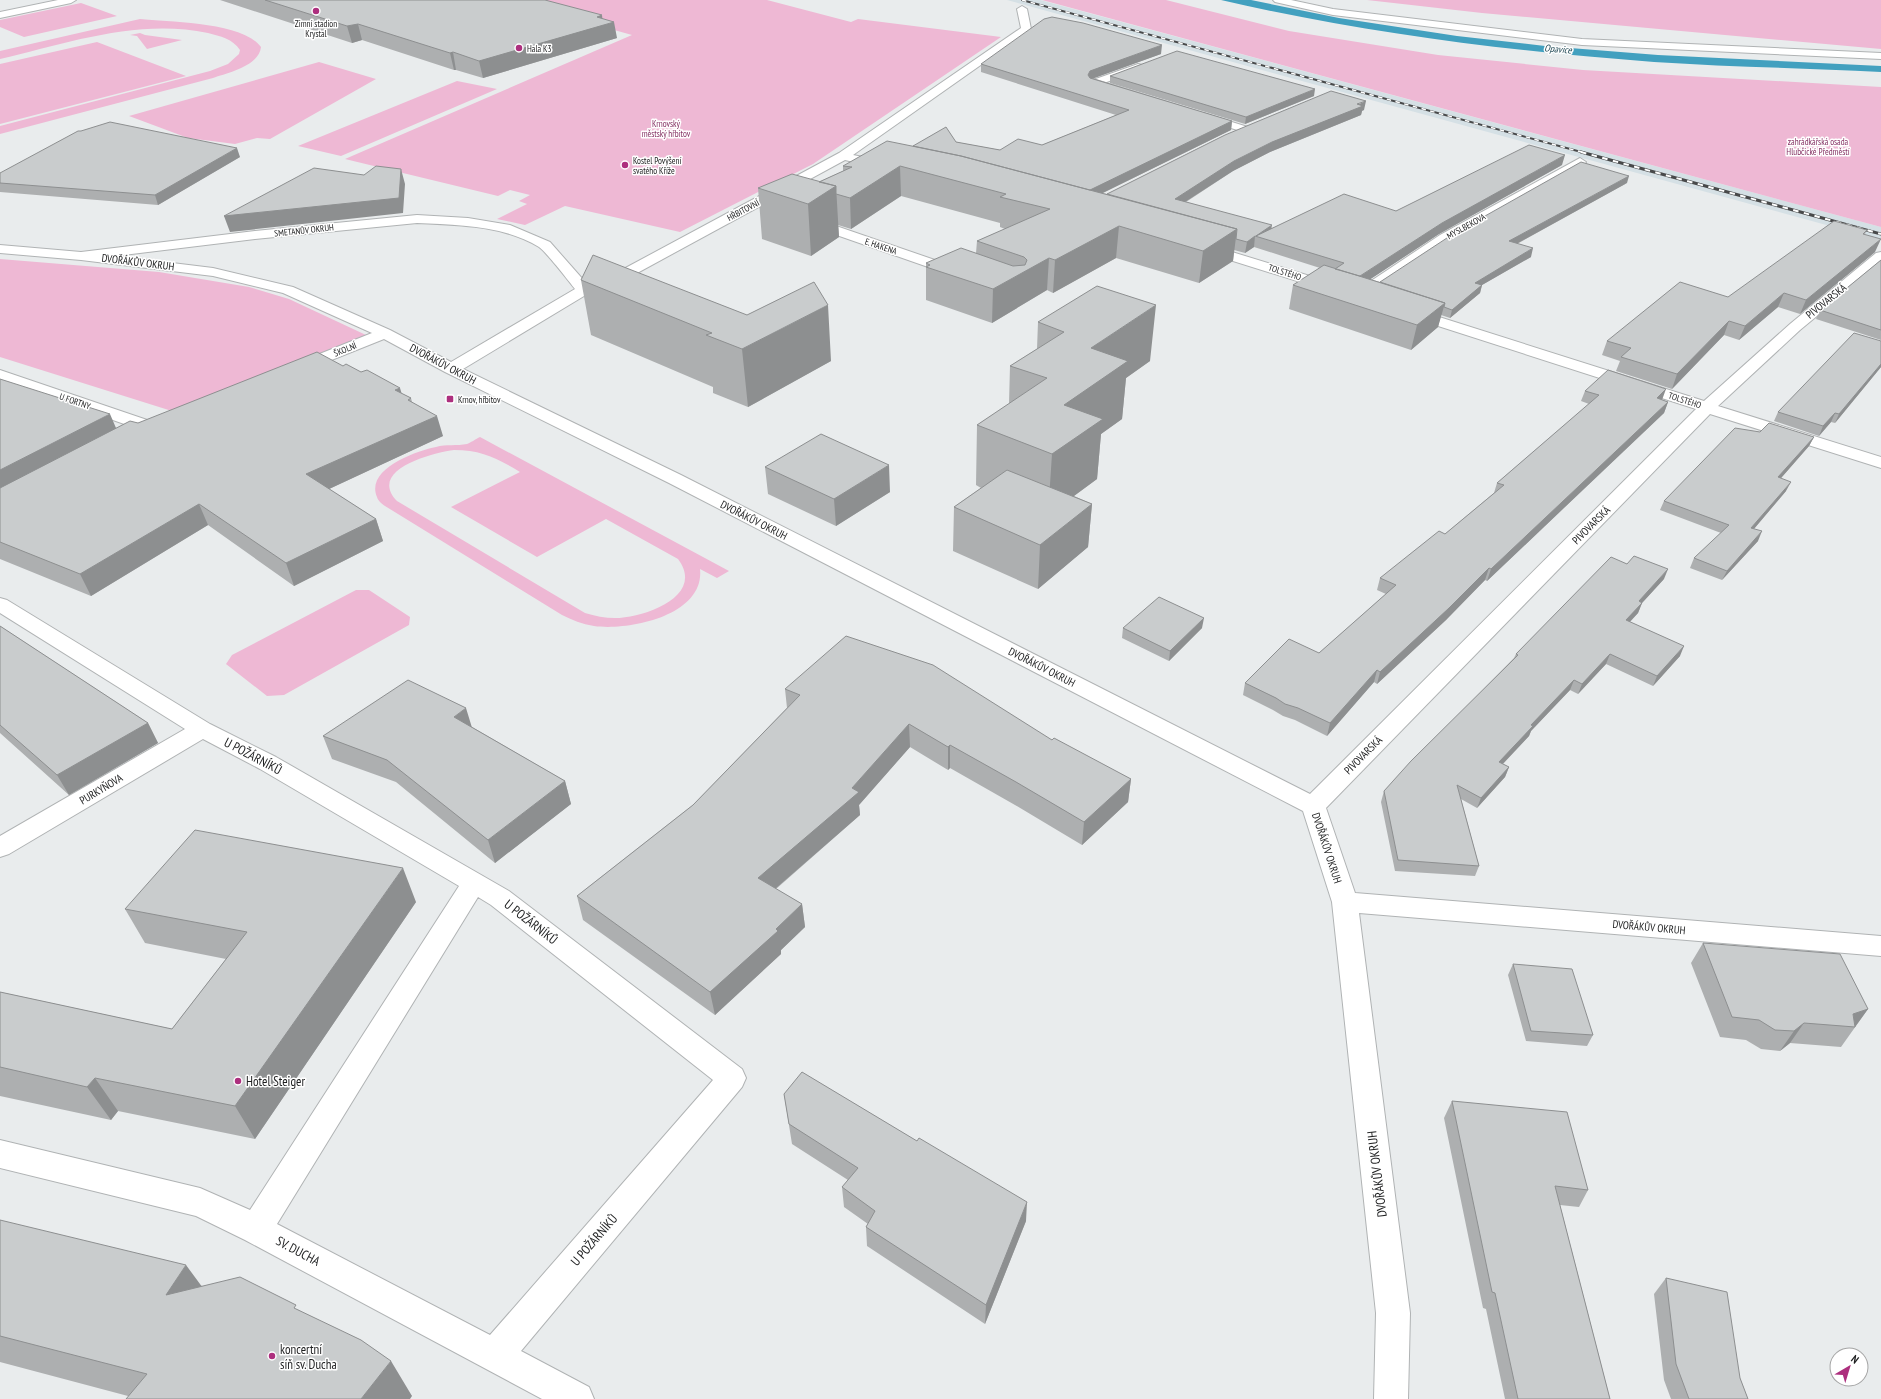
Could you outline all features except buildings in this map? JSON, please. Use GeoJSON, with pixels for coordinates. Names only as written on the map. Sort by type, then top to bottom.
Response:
{"type":"FeatureCollection","features":[{"type":"Feature","properties":{"kind":"street"},"geometry":{"type":"LineString","coordinates":[[0,15],[70,0]]}},
{"type":"Feature","properties":{"kind":"street"},"geometry":{"type":"LineString","coordinates":[[1278,0],[1333,12],[1582,42],[1881,56]]}},
{"type":"Feature","properties":{"kind":"street","name":"HŘBITOVNÍ"},"geometry":{"type":"LineString","coordinates":[[451,369],[584,290],[623,274],[843,156],[1026,29],[1022,9]]}},
{"type":"Feature","properties":{"kind":"street"},"geometry":{"type":"LineString","coordinates":[[1123,92],[1094,83],[1151,63]]}},
{"type":"Feature","properties":{"kind":"street"},"geometry":{"type":"LineString","coordinates":[[1189,112],[1247,130]]}},
{"type":"Feature","properties":{"kind":"street"},"geometry":{"type":"LineString","coordinates":[[1226,138],[1261,124]]}},
{"type":"Feature","properties":{"kind":"street"},"geometry":{"type":"LineString","coordinates":[[843,156],[896,167]]}},
{"type":"Feature","properties":{"kind":"street","name":"MYSLBEKOVA"},"geometry":{"type":"LineString","coordinates":[[1358,296],[1445,238],[1580,162]]}},
{"type":"Feature","properties":{"kind":"street"},"geometry":{"type":"LineString","coordinates":[[741,210],[767,214]]}},
{"type":"Feature","properties":{"kind":"street","name":"E. HAKENA"},"geometry":{"type":"LineString","coordinates":[[794,218],[807,220],[972,278]]}},
{"type":"Feature","properties":{"kind":"street","name":"SMETANŮV OKRUH"},"geometry":{"type":"LineString","coordinates":[[0,249],[81,256],[255,235],[417,219],[468,222],[505,228],[545,245],[584,290]]}},
{"type":"Feature","properties":{"kind":"street","name":"TOLSTÉHO"},"geometry":{"type":"LineString","coordinates":[[1194,244],[1240,257],[1373,301]]}},
{"type":"Feature","properties":{"kind":"street","name":"DVOŘÁKŮV OKRUH"},"geometry":{"type":"LineString","coordinates":[[81,256],[213,272],[251,280],[288,290],[385,333],[451,369],[675,479],[1313,806],[1345,902],[1393,1314],[1391,1399]]}},
{"type":"Feature","properties":{"kind":"street","name":"PIVOVARSKÁ"},"geometry":{"type":"LineString","coordinates":[[1313,806],[1707,407],[1795,327],[1881,256]]}},
{"type":"Feature","properties":{"kind":"street","name":"TOLSTÉHO"},"geometry":{"type":"LineString","coordinates":[[1396,308],[1881,463]]}},
{"type":"Feature","properties":{"kind":"street","name":"ŠKOLNÍ"},"geometry":{"type":"LineString","coordinates":[[283,374],[385,333]]}},
{"type":"Feature","properties":{"kind":"street","name":"U FORTNY"},"geometry":{"type":"LineString","coordinates":[[0,375],[158,424],[130,437]]}},
{"type":"Feature","properties":{"kind":"street","name":"U POŽÁRNÍKŮ"},"geometry":{"type":"LineString","coordinates":[[0,604],[202,729],[268,763],[500,898],[732,1078],[495,1355]]}},
{"type":"Feature","properties":{"kind":"street","name":"PURKYŇOVA"},"geometry":{"type":"LineString","coordinates":[[0,848],[202,729]]}},
{"type":"Feature","properties":{"kind":"street"},"geometry":{"type":"LineString","coordinates":[[256,1229],[474,883]]}},
{"type":"Feature","properties":{"kind":"street","name":"DVOŘÁKŮV OKRUH"},"geometry":{"type":"LineString","coordinates":[[1345,902],[1881,946]]}},
{"type":"Feature","properties":{"kind":"street","name":"SV. DUCHA"},"geometry":{"type":"LineString","coordinates":[[0,1154],[200,1203],[256,1229],[577,1399]]}},
{"type":"Feature","properties":{"kind":"shaded area"},"geometry":{"type":"Polygon","coordinates":[[[1007,0],[1040,0],[1881,227],[1881,240],[1007,0]]]}},
{"type":"Feature","properties":{"kind":"green space","name":"Krnovský městský hřbitov"},"geometry":{"type":"Polygon","coordinates":[[[507,0],[767,0],[851,22],[858,19],[1001,37],[813,164],[680,232],[565,206],[525,225],[497,219],[527,204],[519,201],[530,195],[510,190],[498,196],[345,159],[632,35],[507,0]]]}},
{"type":"Feature","properties":{"kind":"green space","name":"zahrádkářská osada Hlubčické Předměstí"},"geometry":{"type":"Polygon","coordinates":[[[1042,0],[1166,0],[1289,31],[1438,55],[1583,70],[1881,87],[1881,227],[1042,0]]]}},
{"type":"Feature","properties":{"kind":"green space"},"geometry":{"type":"Polygon","coordinates":[[[1367,0],[1881,0],[1881,49],[1482,13],[1367,0]]]}},
{"type":"Feature","properties":{"kind":"green space"},"geometry":{"type":"Polygon","coordinates":[[[81,3],[117,16],[24,37],[0,27],[0,20],[81,3]]]}},
{"type":"Feature","properties":{"kind":"green space"},"geometry":{"type":"Polygon","coordinates":[[[140,19],[223,28],[239,32],[252,39],[261,47],[259,54],[249,64],[227,74],[0,134],[0,126],[210,71],[228,64],[239,54],[240,50],[234,43],[217,35],[182,29],[156,28],[103,34],[0,59],[0,51],[140,19]]]}},
{"type":"Feature","properties":{"kind":"green space"},"geometry":{"type":"Polygon","coordinates":[[[140,33],[182,40],[147,49],[137,36],[130,35],[140,33]]]}},
{"type":"Feature","properties":{"kind":"green space"},"geometry":{"type":"Polygon","coordinates":[[[97,42],[186,76],[0,124],[0,64],[97,42]]]}},
{"type":"Feature","properties":{"kind":"green space"},"geometry":{"type":"Polygon","coordinates":[[[319,62],[376,79],[270,139],[257,138],[235,144],[188,138],[129,116],[319,62]]]}},
{"type":"Feature","properties":{"kind":"green space"},"geometry":{"type":"Polygon","coordinates":[[[457,81],[497,89],[341,156],[298,146],[457,81]]]}},
{"type":"Feature","properties":{"kind":"green space"},"geometry":{"type":"Polygon","coordinates":[[[0,259],[159,272],[249,287],[289,299],[366,335],[189,408],[175,412],[0,357],[0,259]]]}},
{"type":"Feature","properties":{"kind":"green space"},"geometry":{"type":"Polygon","coordinates":[[[480,437],[729,571],[717,578],[700,569],[698,585],[690,598],[678,609],[662,617],[644,623],[626,626],[594,626],[577,622],[562,615],[385,506],[378,500],[375,487],[378,478],[394,463],[405,457],[427,449],[467,444],[480,437]],[[454,450],[418,459],[396,472],[390,480],[390,490],[397,501],[585,613],[608,618],[627,617],[655,609],[668,602],[678,594],[684,584],[685,572],[678,559],[606,519],[537,557],[451,507],[520,472],[481,453],[454,450]]]}},
{"type":"Feature","properties":{"kind":"green space"},"geometry":{"type":"Polygon","coordinates":[[[356,590],[369,590],[410,617],[409,625],[284,695],[267,696],[226,664],[232,655],[356,590]]]}},
{"type":"Feature","properties":{"kind":"water","name":"Opavice"},"geometry":{"type":"Polygon","coordinates":[[[1221,0],[1251,0],[1339,18],[1457,36],[1545,46],[1658,55],[1881,66],[1881,72],[1682,64],[1599,58],[1490,46],[1382,31],[1274,12],[1221,0]]]}},
{"type":"Feature","properties":{"kind":"railway"},"geometry":{"type":"LineString","coordinates":[[1022,0],[1585,153]]}},
{"type":"Feature","properties":{"kind":"railway"},"geometry":{"type":"LineString","coordinates":[[1581,152],[1881,234]]}},
{"type":"Feature","properties":{"kind":"place","name":"Zimní stadion Krystal"},"geometry":{"type":"Point","coordinates":[316,11]}},
{"type":"Feature","properties":{"kind":"place","name":"Hala K3"},"geometry":{"type":"Point","coordinates":[519,48]}},
{"type":"Feature","properties":{"kind":"place","name":"Kostel Povýšení svatého Kříže"},"geometry":{"type":"Point","coordinates":[625,165]}},
{"type":"Feature","properties":{"kind":"place","name":"Krnov, hřbitov"},"geometry":{"type":"Point","coordinates":[450,399]}},
{"type":"Feature","properties":{"kind":"place","name":"Hotel Steiger"},"geometry":{"type":"Point","coordinates":[238,1081]}},
{"type":"Feature","properties":{"kind":"place","name":"koncertní síň sv. Ducha"},"geometry":{"type":"Point","coordinates":[272,1356]}}]}
